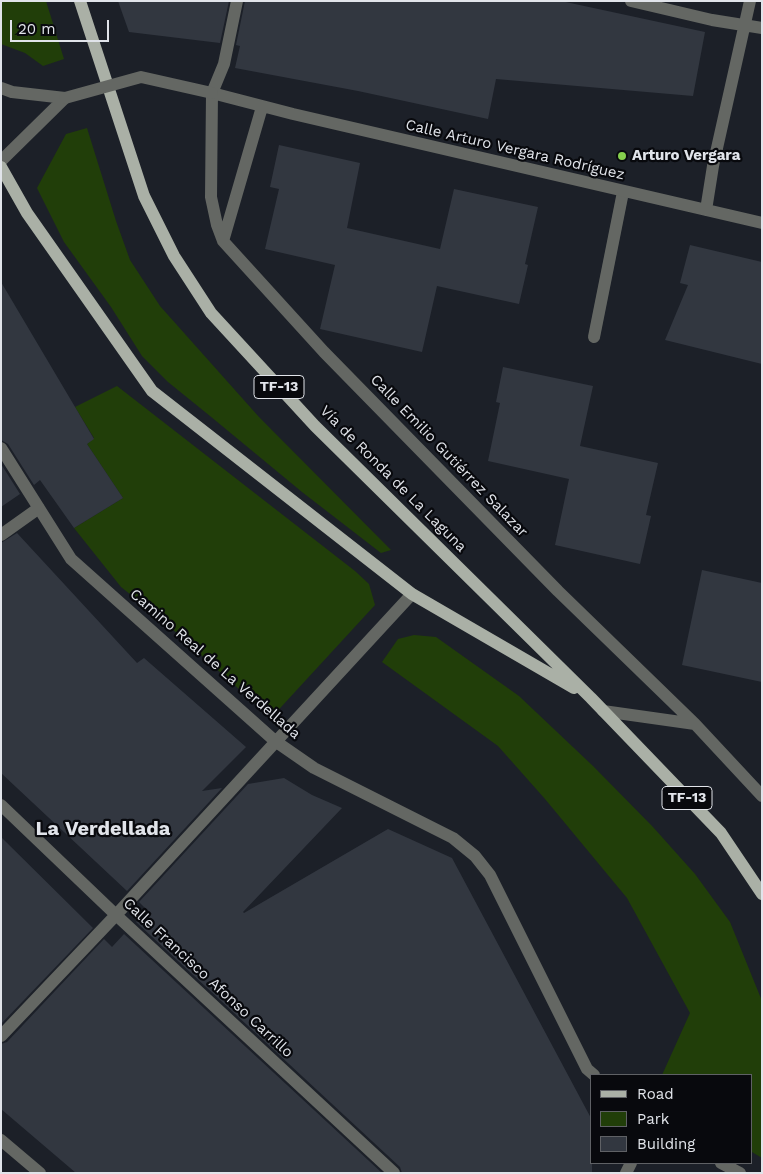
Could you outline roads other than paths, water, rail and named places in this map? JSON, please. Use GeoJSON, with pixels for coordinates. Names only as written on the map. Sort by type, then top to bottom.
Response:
{"type":"FeatureCollection","features":[{"type":"Feature","properties":{"kind":"main road","name":"Vía de Ronda de La Laguna"},"geometry":{"type":"LineString","coordinates":[[80,1],[144,196],[174,256],[211,314],[315,426],[591,698],[720,833],[762,894]]}},
{"type":"Feature","properties":{"kind":"main road"},"geometry":{"type":"LineString","coordinates":[[1,167],[28,213],[152,391],[412,594],[591,698]]}},
{"type":"Feature","properties":{"kind":"street"},"geometry":{"type":"LineString","coordinates":[[212,93],[224,64],[237,1]]}},
{"type":"Feature","properties":{"kind":"street"},"geometry":{"type":"LineString","coordinates":[[631,1],[762,28]]}},
{"type":"Feature","properties":{"kind":"street"},"geometry":{"type":"LineString","coordinates":[[706,210],[713,166],[750,1]]}},
{"type":"Feature","properties":{"kind":"street","name":"Calle Arturo Vergara Rodríguez"},"geometry":{"type":"LineString","coordinates":[[65,98],[141,77],[212,93],[262,107],[762,223]]}},
{"type":"Feature","properties":{"kind":"street"},"geometry":{"type":"LineString","coordinates":[[1,88],[12,92],[65,98]]}},
{"type":"Feature","properties":{"kind":"street","name":"Calle Emilio Gutiérrez Salazar"},"geometry":{"type":"LineString","coordinates":[[212,93],[211,197],[217,225],[223,241],[324,352],[551,584],[695,724],[762,796]]}},
{"type":"Feature","properties":{"kind":"street"},"geometry":{"type":"LineString","coordinates":[[1,161],[65,98]]}},
{"type":"Feature","properties":{"kind":"street"},"geometry":{"type":"LineString","coordinates":[[223,241],[262,107]]}},
{"type":"Feature","properties":{"kind":"street"},"geometry":{"type":"LineString","coordinates":[[594,337],[624,192]]}},
{"type":"Feature","properties":{"kind":"street","name":"Camino Real de La Verdellada"},"geometry":{"type":"LineString","coordinates":[[1,448],[71,559],[275,741],[314,768],[453,838],[475,856],[490,875],[587,1069],[593,1074]]}},
{"type":"Feature","properties":{"kind":"street"},"geometry":{"type":"LineString","coordinates":[[1,535],[39,508]]}},
{"type":"Feature","properties":{"kind":"street"},"geometry":{"type":"LineString","coordinates":[[1,1036],[116,915],[412,594]]}},
{"type":"Feature","properties":{"kind":"street"},"geometry":{"type":"LineString","coordinates":[[603,711],[695,724]]}},
{"type":"Feature","properties":{"kind":"street","name":"Calle Francisco Afonso Carrillo"},"geometry":{"type":"LineString","coordinates":[[1,805],[116,915],[394,1173]]}},
{"type":"Feature","properties":{"kind":"street"},"geometry":{"type":"LineString","coordinates":[[1,1140],[40,1173]]}},
{"type":"Feature","properties":{"kind":"street"},"geometry":{"type":"LineString","coordinates":[[723,1164],[740,1173]]}},
{"type":"Feature","properties":{"kind":"place","name":"Arturo Vergara"},"geometry":{"type":"Point","coordinates":[622,156]}},
{"type":"Feature","properties":{"kind":"district","name":"La Verdellada"},"geometry":{"type":"Point","coordinates":[103,829]}}]}
